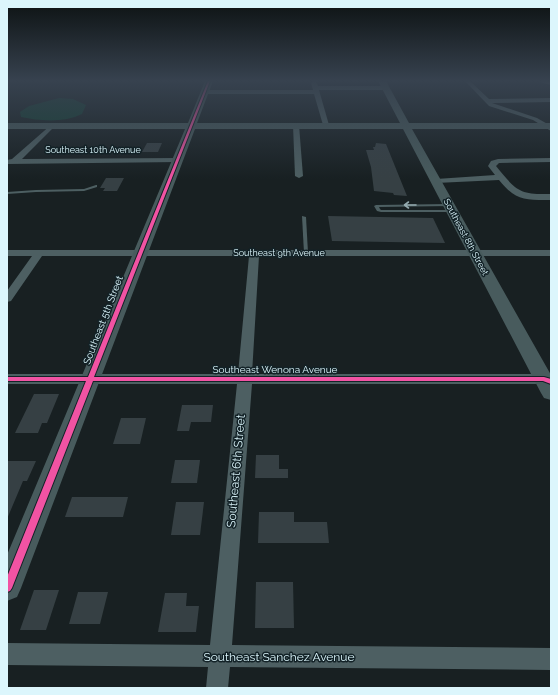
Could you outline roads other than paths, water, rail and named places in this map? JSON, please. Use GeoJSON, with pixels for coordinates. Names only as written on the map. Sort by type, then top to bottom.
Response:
{"type":"FeatureCollection","features":[{"type":"Feature","properties":{"kind":"street","name":"Southeast 5th Street"},"geometry":{"type":"LineString","coordinates":[[7,588],[197,113]]}},
{"type":"Feature","properties":{"kind":"street"},"geometry":{"type":"LineString","coordinates":[[322,113],[326,125]]}},
{"type":"Feature","properties":{"kind":"street","name":"Southeast 8th Street"},"geometry":{"type":"LineString","coordinates":[[399,113],[474,253],[549,385]]}},
{"type":"Feature","properties":{"kind":"street"},"geometry":{"type":"LineString","coordinates":[[516,113],[535,119],[550,127]]}},
{"type":"Feature","properties":{"kind":"street"},"geometry":{"type":"LineString","coordinates":[[296,125],[299,176]]}},
{"type":"Feature","properties":{"kind":"street"},"geometry":{"type":"LineString","coordinates":[[7,126],[326,125],[550,127]]}},
{"type":"Feature","properties":{"kind":"street"},"geometry":{"type":"LineString","coordinates":[[7,169],[11,162],[52,126]]}},
{"type":"Feature","properties":{"kind":"street","name":"Southeast 10th Avenue"},"geometry":{"type":"LineString","coordinates":[[11,162],[178,160]]}},
{"type":"Feature","properties":{"kind":"street"},"geometry":{"type":"LineString","coordinates":[[551,160],[498,161],[492,166],[512,190],[519,194],[551,197]]}},
{"type":"Feature","properties":{"kind":"street"},"geometry":{"type":"LineString","coordinates":[[436,181],[501,177]]}},
{"type":"Feature","properties":{"kind":"street","name":"Southeast 9th Avenue"},"geometry":{"type":"LineString","coordinates":[[7,253],[551,253]]}},
{"type":"Feature","properties":{"kind":"street"},"geometry":{"type":"LineString","coordinates":[[7,299],[39,253]]}},
{"type":"Feature","properties":{"kind":"street","name":"Southeast 6th Street"},"geometry":{"type":"LineString","coordinates":[[217,688],[254,253]]}},
{"type":"Feature","properties":{"kind":"street","name":"Southeast Wenona Avenue"},"geometry":{"type":"LineString","coordinates":[[7,379],[244,378],[549,385]]}},
{"type":"Feature","properties":{"kind":"street","name":"Southeast Sanchez Avenue"},"geometry":{"type":"LineString","coordinates":[[7,654],[551,659]]}},
{"type":"Feature","properties":{"kind":"lane"},"geometry":{"type":"LineString","coordinates":[[7,193],[84,190],[96,186]]}},
{"type":"Feature","properties":{"kind":"lane"},"geometry":{"type":"LineString","coordinates":[[376,206],[450,208],[381,211],[378,210],[376,206]]}},
{"type":"Feature","properties":{"kind":"lane"},"geometry":{"type":"LineString","coordinates":[[304,217],[306,253]]}}]}
